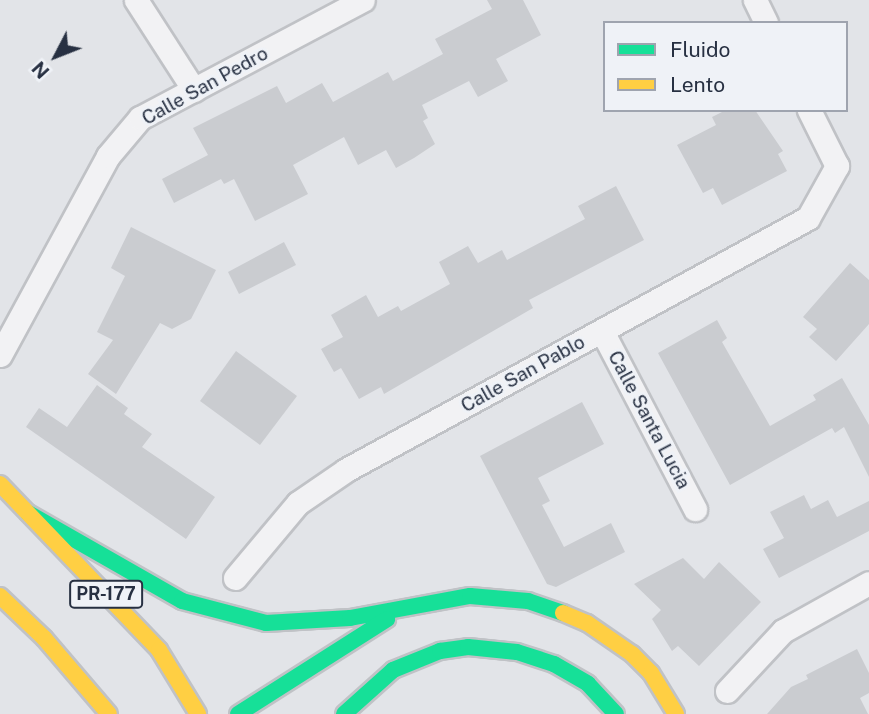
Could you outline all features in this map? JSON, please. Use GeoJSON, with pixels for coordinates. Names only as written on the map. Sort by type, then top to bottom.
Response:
{"type":"FeatureCollection","features":[{"type":"Feature","properties":{"kind":"main road","name":"PR-177"},"geometry":{"type":"LineString","coordinates":[[0,484],[159,649],[198,714]]}},
{"type":"Feature","properties":{"kind":"main road"},"geometry":{"type":"LineString","coordinates":[[28,513],[152,585],[208,610],[265,623],[350,618],[402,606],[470,596],[528,601],[587,622],[632,654],[651,673],[676,714]]}},
{"type":"Feature","properties":{"kind":"main road"},"geometry":{"type":"LineString","coordinates":[[0,596],[44,638],[109,714]]}},
{"type":"Feature","properties":{"kind":"main road"},"geometry":{"type":"LineString","coordinates":[[238,714],[402,606]]}},
{"type":"Feature","properties":{"kind":"main road"},"geometry":{"type":"LineString","coordinates":[[344,714],[393,670],[440,651],[468,646],[517,652],[554,664],[588,684],[616,714]]}},
{"type":"Feature","properties":{"kind":"street"},"geometry":{"type":"LineString","coordinates":[[136,0],[194,90]]}},
{"type":"Feature","properties":{"kind":"street","name":"Calle San Pedro"},"geometry":{"type":"LineString","coordinates":[[0,355],[108,156],[141,118],[363,0]]}},
{"type":"Feature","properties":{"kind":"street"},"geometry":{"type":"LineString","coordinates":[[755,0],[765,21]]}},
{"type":"Feature","properties":{"kind":"street","name":"Calle San Pablo"},"geometry":{"type":"LineString","coordinates":[[235,578],[298,503],[346,470],[808,218],[836,166],[810,112]]}},
{"type":"Feature","properties":{"kind":"street","name":"Calle Santa Lucia"},"geometry":{"type":"LineString","coordinates":[[602,331],[695,509]]}},
{"type":"Feature","properties":{"kind":"street"},"geometry":{"type":"LineString","coordinates":[[727,691],[783,631],[869,583]]}},
{"type":"Feature","properties":{"kind":"building"},"geometry":{"type":"Polygon","coordinates":[[[487,0],[523,0],[541,35],[496,59],[508,81],[478,97],[469,81],[422,105],[428,118],[423,121],[435,144],[414,158],[396,168],[386,150],[358,165],[344,137],[293,165],[308,194],[255,221],[234,179],[224,184],[221,179],[174,203],[162,179],[208,155],[193,128],[277,86],[286,103],[322,83],[333,102],[388,72],[393,81],[443,54],[435,39],[492,9],[487,0]]]}},
{"type":"Feature","properties":{"kind":"building"},"geometry":{"type":"Polygon","coordinates":[[[722,112],[756,112],[783,151],[778,154],[787,171],[722,205],[713,188],[703,193],[677,145],[716,125],[712,117],[722,112]]]}},
{"type":"Feature","properties":{"kind":"building"},"geometry":{"type":"Polygon","coordinates":[[[616,186],[644,240],[529,300],[533,308],[384,394],[381,387],[359,399],[341,368],[334,372],[321,349],[343,337],[331,315],[366,295],[378,317],[398,306],[401,311],[450,284],[439,262],[468,246],[478,263],[502,250],[507,260],[585,219],[578,206],[616,186]]]}},
{"type":"Feature","properties":{"kind":"building"},"geometry":{"type":"Polygon","coordinates":[[[131,227],[216,270],[191,319],[172,329],[160,323],[116,394],[88,374],[113,340],[97,332],[125,276],[111,268],[131,227]]]}},
{"type":"Feature","properties":{"kind":"building"},"geometry":{"type":"Polygon","coordinates":[[[284,242],[296,265],[239,294],[228,272],[284,242]]]}},
{"type":"Feature","properties":{"kind":"building"},"geometry":{"type":"Polygon","coordinates":[[[850,263],[869,280],[869,324],[836,361],[809,337],[817,329],[803,317],[850,263]]]}},
{"type":"Feature","properties":{"kind":"building"},"geometry":{"type":"Polygon","coordinates":[[[717,320],[727,338],[722,342],[770,426],[816,400],[813,395],[842,378],[869,425],[869,477],[844,427],[835,433],[832,428],[730,485],[658,353],[717,320]]]}},
{"type":"Feature","properties":{"kind":"building"},"geometry":{"type":"Polygon","coordinates":[[[236,351],[297,396],[260,445],[200,401],[236,351]]]}},
{"type":"Feature","properties":{"kind":"building"},"geometry":{"type":"Polygon","coordinates":[[[97,385],[128,408],[124,414],[152,434],[142,447],[215,497],[186,539],[26,427],[39,408],[67,427],[97,385]]]}},
{"type":"Feature","properties":{"kind":"building"},"geometry":{"type":"Polygon","coordinates":[[[582,402],[604,444],[538,478],[550,501],[542,505],[564,547],[611,523],[625,552],[556,587],[547,584],[480,456],[582,402]]]}},
{"type":"Feature","properties":{"kind":"building"},"geometry":{"type":"Polygon","coordinates":[[[804,495],[811,509],[828,500],[837,517],[869,501],[869,531],[779,578],[763,549],[784,538],[770,512],[804,495]]]}},
{"type":"Feature","properties":{"kind":"building"},"geometry":{"type":"Polygon","coordinates":[[[683,558],[704,579],[719,562],[761,602],[699,666],[678,646],[672,651],[652,619],[661,610],[634,584],[683,558]]]}},
{"type":"Feature","properties":{"kind":"building"},"geometry":{"type":"Polygon","coordinates":[[[857,649],[869,673],[869,693],[860,698],[868,714],[767,714],[791,687],[808,679],[806,675],[857,649]]]}},
{"type":"Feature","properties":{"kind":"traffic: fast"},"geometry":{"type":"LineString","coordinates":[[28,513],[182,601],[266,623],[350,618],[470,596],[528,601],[563,613]]}},
{"type":"Feature","properties":{"kind":"traffic: fast"},"geometry":{"type":"LineString","coordinates":[[238,714],[387,619]]}},
{"type":"Feature","properties":{"kind":"traffic: fast"},"geometry":{"type":"LineString","coordinates":[[344,714],[393,670],[440,651],[468,647],[517,652],[554,664],[588,684],[616,714]]}},
{"type":"Feature","properties":{"kind":"traffic: slow"},"geometry":{"type":"LineString","coordinates":[[0,484],[159,650],[198,714]]}},
{"type":"Feature","properties":{"kind":"traffic: slow"},"geometry":{"type":"LineString","coordinates":[[0,596],[44,638],[109,714]]}},
{"type":"Feature","properties":{"kind":"traffic: slow"},"geometry":{"type":"LineString","coordinates":[[563,613],[587,623],[632,654],[651,673],[676,714]]}}]}
